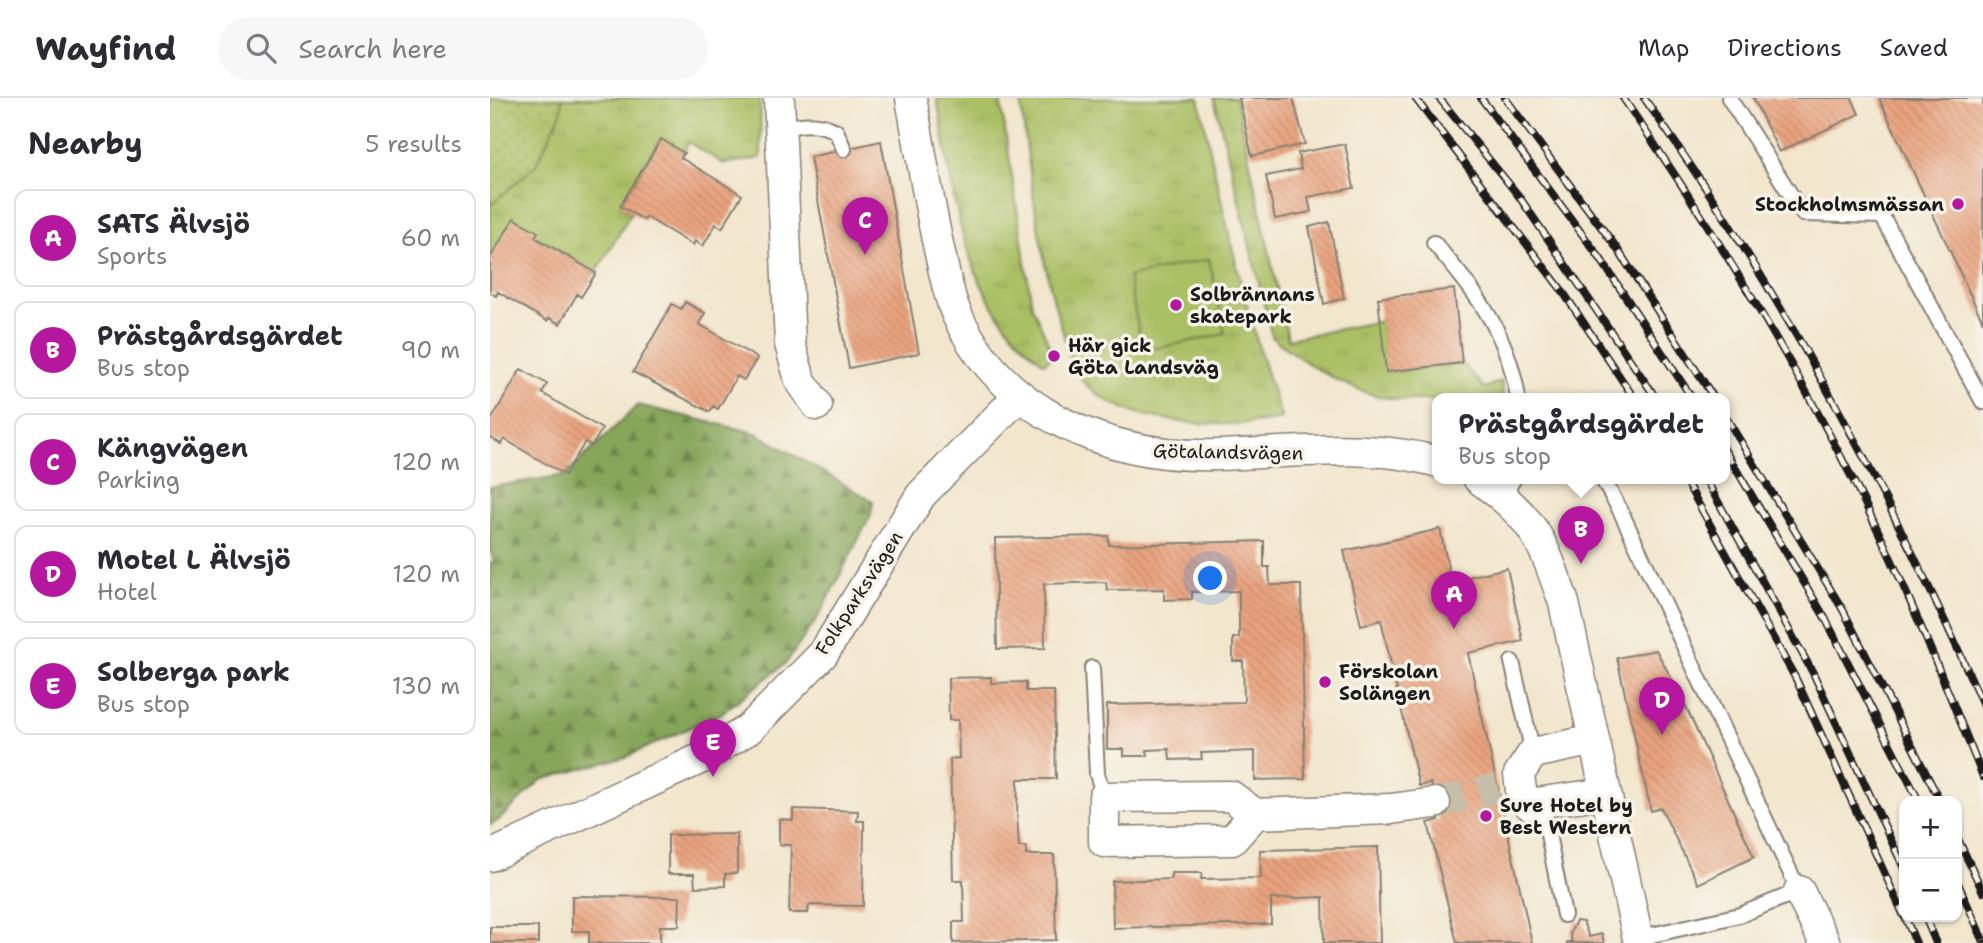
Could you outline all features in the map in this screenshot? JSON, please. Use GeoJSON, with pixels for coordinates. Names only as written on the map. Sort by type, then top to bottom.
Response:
{"type":"FeatureCollection","features":[{"type":"Feature","properties":{"kind":"street"},"geometry":{"type":"LineString","coordinates":[[779,98],[790,344],[800,380],[817,405]]}},
{"type":"Feature","properties":{"kind":"street","name":"Götalandsvägen"},"geometry":{"type":"LineString","coordinates":[[911,98],[933,222],[957,315],[996,376],[1018,397],[1055,418],[1108,441],[1162,454],[1354,451],[1415,456],[1432,461]]}},
{"type":"Feature","properties":{"kind":"street","name":"Folkparksvägen"},"geometry":{"type":"LineString","coordinates":[[490,856],[702,758],[749,729],[823,654],[921,495],[1018,397]]}},
{"type":"Feature","properties":{"kind":"street"},"geometry":{"type":"LineString","coordinates":[[1508,484],[1545,549],[1564,603],[1639,940]]}},
{"type":"Feature","properties":{"kind":"street"},"geometry":{"type":"LineString","coordinates":[[1594,740],[1533,753],[1509,786],[1529,804],[1606,793]]}},
{"type":"Feature","properties":{"kind":"street"},"geometry":{"type":"LineString","coordinates":[[1255,814],[1233,840],[1104,842],[1104,797],[1231,796],[1255,814],[1391,809],[1435,803]]}},
{"type":"Feature","properties":{"kind":"street"},"geometry":{"type":"LineString","coordinates":[[1799,891],[1825,943]]}},
{"type":"Feature","properties":{"kind":"lane"},"geometry":{"type":"LineString","coordinates":[[1728,98],[1803,214],[1882,216],[1983,402]]}},
{"type":"Feature","properties":{"kind":"lane"},"geometry":{"type":"LineString","coordinates":[[779,129],[806,122],[823,125],[836,131],[844,149]]}},
{"type":"Feature","properties":{"kind":"lane"},"geometry":{"type":"LineString","coordinates":[[1434,243],[1478,295],[1501,335],[1513,366],[1517,393]]}},
{"type":"Feature","properties":{"kind":"lane"},"geometry":{"type":"LineString","coordinates":[[1605,484],[1799,891],[1740,915],[1639,940]]}},
{"type":"Feature","properties":{"kind":"lane"},"geometry":{"type":"LineString","coordinates":[[1512,662],[1533,753]]}},
{"type":"Feature","properties":{"kind":"lane"},"geometry":{"type":"LineString","coordinates":[[1092,668],[1097,774],[1104,797]]}},
{"type":"Feature","properties":{"kind":"lane"},"geometry":{"type":"LineString","coordinates":[[1542,804],[1564,915]]}},
{"type":"Feature","properties":{"kind":"green space"},"geometry":{"type":"Polygon","coordinates":[[[490,98],[562,98],[561,113],[536,165],[490,206],[490,98]]]}},
{"type":"Feature","properties":{"kind":"green space"},"geometry":{"type":"Polygon","coordinates":[[[554,98],[760,98],[761,158],[724,164],[688,142],[684,153],[660,140],[620,206],[631,213],[596,273],[535,237],[490,258],[490,198],[554,98]]]}},
{"type":"Feature","properties":{"kind":"green space"},"geometry":{"type":"Polygon","coordinates":[[[937,98],[1000,98],[1032,306],[1054,356],[1044,363],[1016,337],[994,308],[977,276],[956,207],[937,98]]]}},
{"type":"Feature","properties":{"kind":"green space"},"geometry":{"type":"Polygon","coordinates":[[[1020,98],[1199,98],[1246,300],[1282,419],[1202,424],[1143,414],[1116,405],[1094,392],[1077,374],[1056,310],[1042,250],[1020,98]]]}},
{"type":"Feature","properties":{"kind":"green space"},"geometry":{"type":"Polygon","coordinates":[[[1214,98],[1236,98],[1288,339],[1381,321],[1387,372],[1462,363],[1484,388],[1502,381],[1503,393],[1432,393],[1432,400],[1394,399],[1374,395],[1327,374],[1272,337],[1214,98]]]}},
{"type":"Feature","properties":{"kind":"green space","name":"Solbrännans skatepark"},"geometry":{"type":"Polygon","coordinates":[[[1209,259],[1225,334],[1143,351],[1128,277],[1209,259]]]}},
{"type":"Feature","properties":{"kind":"green space"},"geometry":{"type":"Polygon","coordinates":[[[638,405],[756,433],[873,501],[871,515],[819,616],[786,663],[722,713],[626,757],[541,780],[499,820],[490,825],[490,563],[494,561],[490,551],[490,487],[565,475],[638,405]]]}},
{"type":"Feature","properties":{"kind":"building"},"geometry":{"type":"Polygon","coordinates":[[[1239,98],[1293,98],[1305,144],[1252,156],[1239,98]]]}},
{"type":"Feature","properties":{"kind":"building"},"geometry":{"type":"Polygon","coordinates":[[[1753,98],[1852,98],[1859,114],[1779,152],[1753,98]]]}},
{"type":"Feature","properties":{"kind":"building","name":"Stockholmsmässan"},"geometry":{"type":"Polygon","coordinates":[[[1879,98],[1983,98],[1983,322],[1879,98]]]}},
{"type":"Feature","properties":{"kind":"building"},"geometry":{"type":"Polygon","coordinates":[[[661,139],[684,153],[681,158],[742,195],[722,228],[716,224],[703,246],[695,241],[693,245],[646,217],[644,220],[620,206],[661,139]]]}},
{"type":"Feature","properties":{"kind":"building"},"geometry":{"type":"Polygon","coordinates":[[[881,141],[919,353],[849,368],[810,157],[881,141]]]}},
{"type":"Feature","properties":{"kind":"building"},"geometry":{"type":"Polygon","coordinates":[[[1345,144],[1354,188],[1308,197],[1311,212],[1275,219],[1266,176],[1301,169],[1298,153],[1345,144]]]}},
{"type":"Feature","properties":{"kind":"building"},"geometry":{"type":"Polygon","coordinates":[[[514,218],[538,232],[535,237],[596,273],[581,297],[577,294],[560,324],[549,318],[547,321],[498,292],[496,296],[490,292],[490,258],[514,218]]]}},
{"type":"Feature","properties":{"kind":"building"},"geometry":{"type":"Polygon","coordinates":[[[1329,222],[1344,298],[1324,304],[1309,227],[1329,222]]]}},
{"type":"Feature","properties":{"kind":"building"},"geometry":{"type":"Polygon","coordinates":[[[1454,289],[1462,363],[1386,372],[1378,298],[1454,289]]]}},
{"type":"Feature","properties":{"kind":"building"},"geometry":{"type":"Polygon","coordinates":[[[685,302],[705,313],[699,324],[757,358],[744,380],[737,376],[718,409],[713,406],[710,412],[633,372],[672,304],[681,309],[685,302]]]}},
{"type":"Feature","properties":{"kind":"building"},"geometry":{"type":"Polygon","coordinates":[[[521,369],[547,384],[542,393],[602,429],[592,446],[585,442],[565,475],[504,439],[501,444],[490,437],[490,422],[521,369]]]}},
{"type":"Feature","properties":{"kind":"building"},"geometry":{"type":"Polygon","coordinates":[[[1440,529],[1451,581],[1507,568],[1523,641],[1468,653],[1532,943],[1457,943],[1428,823],[1439,820],[1431,783],[1419,786],[1381,620],[1361,625],[1344,551],[1440,529]]]}},
{"type":"Feature","properties":{"kind":"building"},"geometry":{"type":"Polygon","coordinates":[[[1108,536],[1109,545],[1264,541],[1264,567],[1269,567],[1270,585],[1301,585],[1305,779],[1255,780],[1255,751],[1201,753],[1202,759],[1170,760],[1169,749],[1147,750],[1148,756],[1124,756],[1124,749],[1107,749],[1107,705],[1244,702],[1243,661],[1233,661],[1233,638],[1239,638],[1239,591],[1192,592],[1192,599],[1164,600],[1164,589],[1107,590],[1106,582],[1044,584],[1045,648],[997,649],[995,538],[1108,536]]]}},
{"type":"Feature","properties":{"kind":"building"},"geometry":{"type":"Polygon","coordinates":[[[1656,650],[1682,698],[1754,857],[1698,884],[1661,808],[1651,811],[1617,658],[1656,650]]]}},
{"type":"Feature","properties":{"kind":"building"},"geometry":{"type":"Polygon","coordinates":[[[991,677],[991,683],[1026,682],[1026,691],[1054,691],[1056,779],[1018,779],[1017,814],[1019,847],[1026,847],[1026,855],[1054,855],[1056,940],[953,943],[953,922],[964,922],[963,880],[953,880],[950,759],[959,758],[958,720],[949,720],[948,678],[991,677]]]}},
{"type":"Feature","properties":{"kind":"building"},"geometry":{"type":"Polygon","coordinates":[[[793,809],[858,811],[857,821],[864,821],[863,906],[809,905],[808,913],[789,913],[791,845],[779,845],[779,819],[793,820],[793,809]]]}},
{"type":"Feature","properties":{"kind":"building"},"geometry":{"type":"Polygon","coordinates":[[[737,834],[737,873],[725,874],[725,886],[695,887],[694,874],[668,874],[668,835],[737,834]]]}},
{"type":"Feature","properties":{"kind":"building"},"geometry":{"type":"Polygon","coordinates":[[[1378,847],[1380,943],[1324,943],[1323,897],[1271,899],[1271,924],[1113,928],[1112,881],[1171,879],[1171,873],[1202,873],[1201,879],[1261,878],[1260,850],[1378,847]]]}},
{"type":"Feature","properties":{"kind":"building"},"geometry":{"type":"Polygon","coordinates":[[[572,896],[680,897],[679,926],[660,926],[660,943],[589,943],[589,931],[572,931],[572,896]]]}},
{"type":"Feature","properties":{"kind":"building"},"geometry":{"type":"Polygon","coordinates":[[[1576,921],[1583,922],[1589,937],[1602,934],[1604,943],[1566,943],[1572,941],[1570,933],[1576,921]]]}},
{"type":"Feature","properties":{"kind":"building"},"geometry":{"type":"Polygon","coordinates":[[[490,927],[538,927],[538,943],[490,943],[490,927]]]}},
{"type":"Feature","properties":{"kind":"tunnel"},"geometry":{"type":"LineString","coordinates":[[1435,803],[1498,788]]}},
{"type":"Feature","properties":{"kind":"railway"},"geometry":{"type":"LineString","coordinates":[[1415,98],[1561,289],[1631,393]]}},
{"type":"Feature","properties":{"kind":"railway"},"geometry":{"type":"LineString","coordinates":[[1439,98],[1518,195],[1653,393]]}},
{"type":"Feature","properties":{"kind":"railway"},"geometry":{"type":"LineString","coordinates":[[1481,98],[1600,258],[1689,393]]}},
{"type":"Feature","properties":{"kind":"railway"},"geometry":{"type":"LineString","coordinates":[[1505,98],[1616,247],[1711,393]]}},
{"type":"Feature","properties":{"kind":"railway"},"geometry":{"type":"LineString","coordinates":[[1623,98],[1744,285],[1827,430],[1905,589],[1983,777]]}},
{"type":"Feature","properties":{"kind":"railway"},"geometry":{"type":"LineString","coordinates":[[1644,98],[1741,243],[1829,392],[1909,547],[1983,705]]}},
{"type":"Feature","properties":{"kind":"railway"},"geometry":{"type":"LineString","coordinates":[[1730,424],[1843,610],[1937,796]]}},
{"type":"Feature","properties":{"kind":"railway"},"geometry":{"type":"LineString","coordinates":[[1730,459],[1824,616],[1916,796]]}},
{"type":"Feature","properties":{"kind":"railway"},"geometry":{"type":"LineString","coordinates":[[1687,484],[1796,679],[1899,905]]}},
{"type":"Feature","properties":{"kind":"railway"},"geometry":{"type":"LineString","coordinates":[[1708,484],[1813,673],[1900,859]]}},
{"type":"Feature","properties":{"kind":"railway"},"geometry":{"type":"LineString","coordinates":[[1962,848],[1983,892]]}},
{"type":"Feature","properties":{"kind":"railway"},"geometry":{"type":"LineString","coordinates":[[1962,892],[1983,940]]}},
{"type":"Feature","properties":{"kind":"railway"},"geometry":{"type":"LineString","coordinates":[[1907,922],[1916,943]]}},
{"type":"Feature","properties":{"kind":"railway"},"geometry":{"type":"LineString","coordinates":[[1927,922],[1936,943]]}},
{"type":"Feature","properties":{"kind":"place","name":"Stockholmsmässan"},"geometry":{"type":"Point","coordinates":[1958,204]}},
{"type":"Feature","properties":{"kind":"place","name":"Kängvägen"},"geometry":{"type":"Point","coordinates":[865,255]}},
{"type":"Feature","properties":{"kind":"place","name":"Solbrännans skatepark"},"geometry":{"type":"Point","coordinates":[1176,305]}},
{"type":"Feature","properties":{"kind":"place","name":"Här gick Göta Landsväg"},"geometry":{"type":"Point","coordinates":[1054,356]}},
{"type":"Feature","properties":{"kind":"place","name":"Prästgårdsgärdet"},"geometry":{"type":"Point","coordinates":[1581,564]}},
{"type":"Feature","properties":{"kind":"place","name":"SATS Älvsjö"},"geometry":{"type":"Point","coordinates":[1454,629]}},
{"type":"Feature","properties":{"kind":"place","name":"Förskolan Solängen"},"geometry":{"type":"Point","coordinates":[1325,682]}},
{"type":"Feature","properties":{"kind":"place","name":"Motel L Älvsjö"},"geometry":{"type":"Point","coordinates":[1662,735]}},
{"type":"Feature","properties":{"kind":"place","name":"Solberga park"},"geometry":{"type":"Point","coordinates":[713,777]}},
{"type":"Feature","properties":{"kind":"place","name":"Sure Hotel by Best Western"},"geometry":{"type":"Point","coordinates":[1486,816]}}]}
